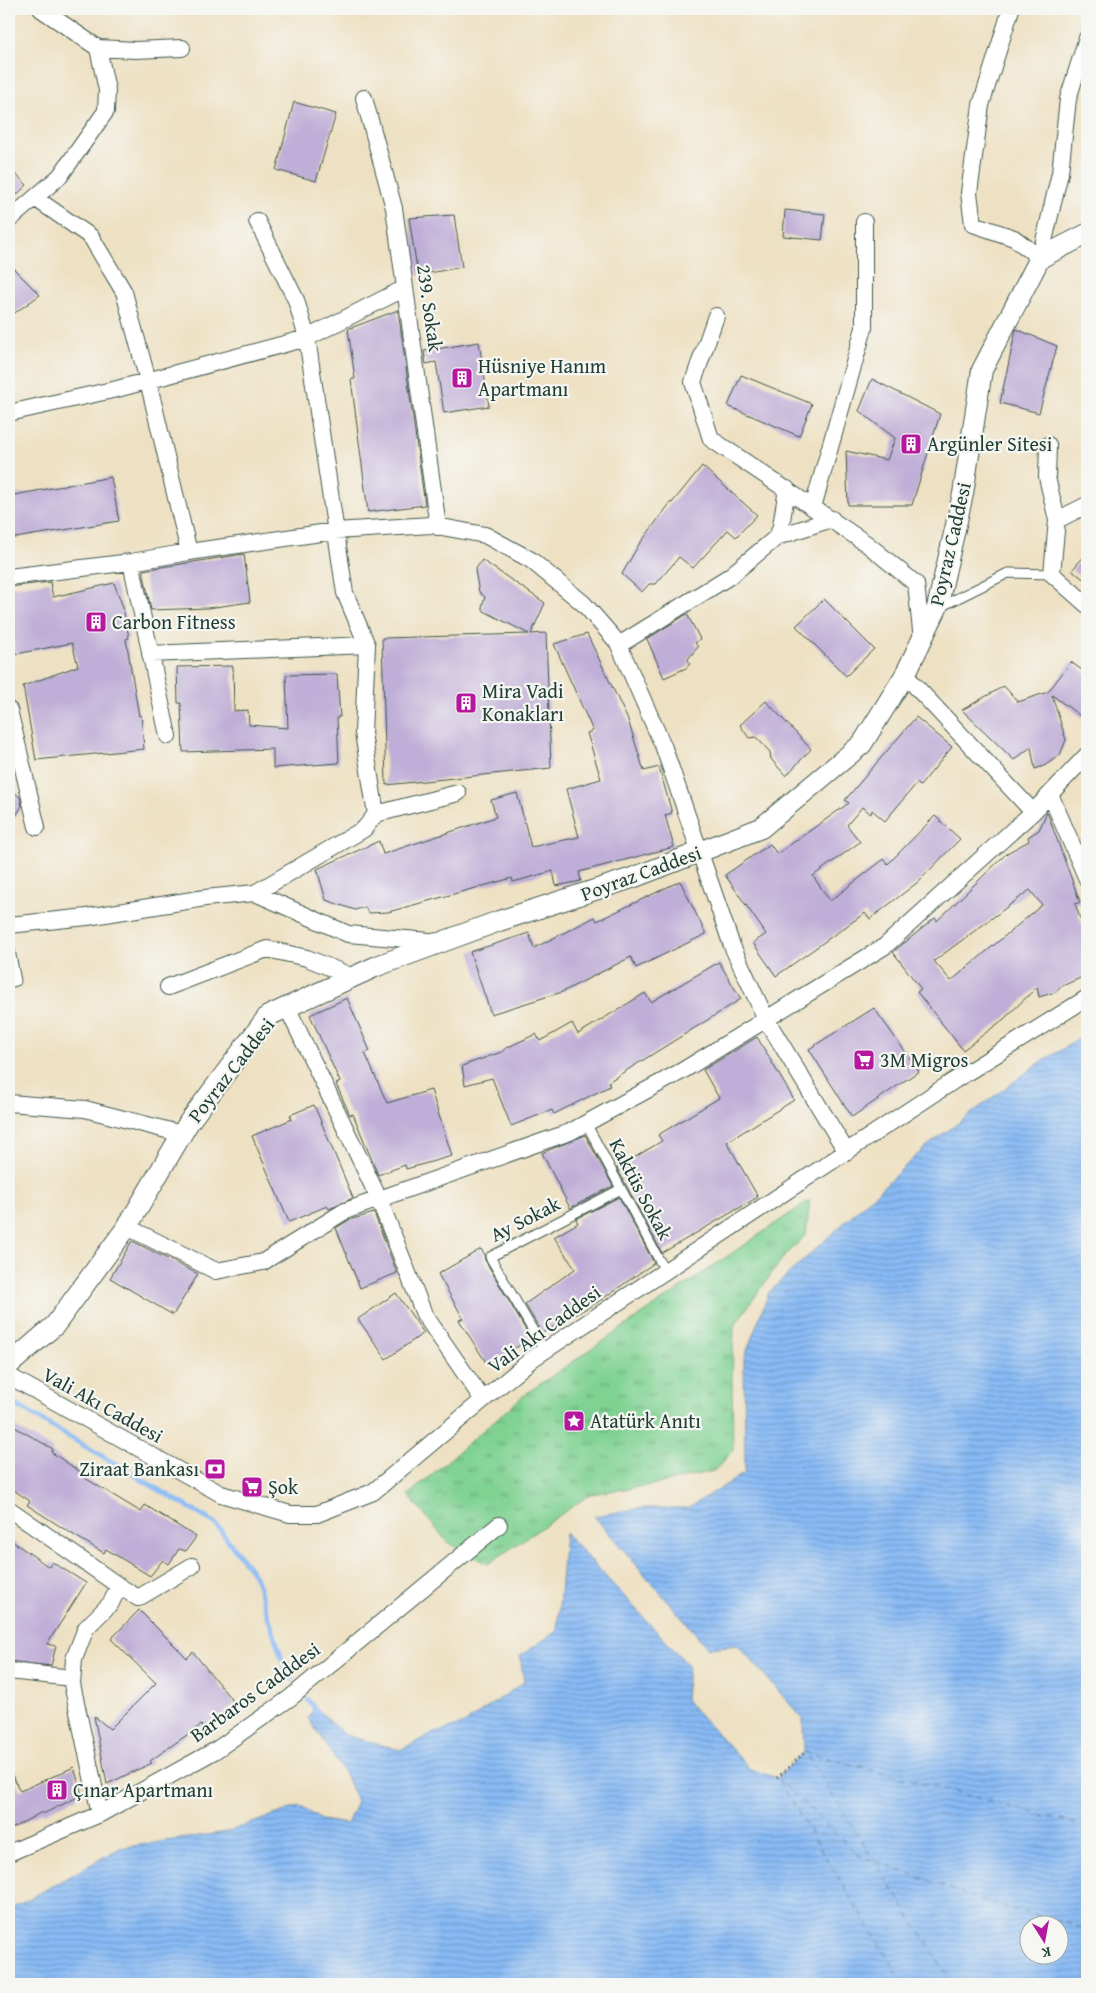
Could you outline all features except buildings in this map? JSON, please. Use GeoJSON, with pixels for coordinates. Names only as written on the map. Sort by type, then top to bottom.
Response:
{"type":"FeatureCollection","features":[{"type":"Feature","properties":{"kind":"street"},"geometry":{"type":"LineString","coordinates":[[41,9],[98,48],[135,50],[182,48]]}},
{"type":"Feature","properties":{"kind":"street"},"geometry":{"type":"LineString","coordinates":[[1011,9],[981,105],[969,193],[973,224],[1014,238],[1040,258]]}},
{"type":"Feature","properties":{"kind":"street"},"geometry":{"type":"LineString","coordinates":[[1040,258],[1060,173],[1068,99],[1087,38]]}},
{"type":"Feature","properties":{"kind":"street"},"geometry":{"type":"LineString","coordinates":[[9,220],[60,176],[106,111],[107,90],[98,48]]}},
{"type":"Feature","properties":{"kind":"street","name":"239. Sokak"},"geometry":{"type":"LineString","coordinates":[[364,98],[394,208],[438,526]]}},
{"type":"Feature","properties":{"kind":"street"},"geometry":{"type":"LineString","coordinates":[[35,198],[91,237],[124,292],[148,381],[189,552]]}},
{"type":"Feature","properties":{"kind":"street"},"geometry":{"type":"LineString","coordinates":[[257,221],[296,300],[307,338],[345,592],[367,645],[364,733],[376,814]]}},
{"type":"Feature","properties":{"kind":"street"},"geometry":{"type":"LineString","coordinates":[[813,507],[864,328],[864,222]]}},
{"type":"Feature","properties":{"kind":"street"},"geometry":{"type":"LineString","coordinates":[[1040,258],[1087,234]]}},
{"type":"Feature","properties":{"kind":"street","name":"Poyraz Caddesi"},"geometry":{"type":"LineString","coordinates":[[9,1365],[54,1325],[127,1227],[189,1122],[268,1016],[377,966],[500,921],[634,877],[761,828],[862,744],[905,675],[937,608],[963,494],[982,370],[1040,258]]}},
{"type":"Feature","properties":{"kind":"street"},"geometry":{"type":"LineString","coordinates":[[9,413],[148,381],[307,338],[405,288]]}},
{"type":"Feature","properties":{"kind":"street"},"geometry":{"type":"LineString","coordinates":[[716,316],[693,382],[711,439],[832,519],[867,544],[916,584],[922,640]]}},
{"type":"Feature","properties":{"kind":"street"},"geometry":{"type":"LineString","coordinates":[[1048,445],[1047,478],[1057,520],[1052,574],[1087,605]]}},
{"type":"Feature","properties":{"kind":"street"},"geometry":{"type":"LineString","coordinates":[[777,537],[781,526],[787,490]]}},
{"type":"Feature","properties":{"kind":"street"},"geometry":{"type":"LineString","coordinates":[[1057,520],[1087,505]]}},
{"type":"Feature","properties":{"kind":"street"},"geometry":{"type":"LineString","coordinates":[[619,645],[730,576],[777,537],[832,519]]}},
{"type":"Feature","properties":{"kind":"street"},"geometry":{"type":"LineString","coordinates":[[9,577],[132,562],[335,531],[431,525],[485,535],[530,560],[584,604],[619,645],[664,748],[732,946],[766,1019],[846,1152]]}},
{"type":"Feature","properties":{"kind":"street"},"geometry":{"type":"LineString","coordinates":[[132,562],[168,736]]}},
{"type":"Feature","properties":{"kind":"street"},"geometry":{"type":"LineString","coordinates":[[150,654],[367,645]]}},
{"type":"Feature","properties":{"kind":"street"},"geometry":{"type":"LineString","coordinates":[[905,675],[1033,812]]}},
{"type":"Feature","properties":{"kind":"street"},"geometry":{"type":"LineString","coordinates":[[9,710],[37,827]]}},
{"type":"Feature","properties":{"kind":"street"},"geometry":{"type":"LineString","coordinates":[[127,1227],[216,1271],[263,1262],[345,1211],[570,1132],[682,1072],[885,946],[1033,812],[1087,755]]}},
{"type":"Feature","properties":{"kind":"street"},"geometry":{"type":"LineString","coordinates":[[9,925],[88,917],[205,898],[255,893],[364,829],[376,814],[458,793]]}},
{"type":"Feature","properties":{"kind":"street"},"geometry":{"type":"LineString","coordinates":[[1050,794],[1087,879]]}},
{"type":"Feature","properties":{"kind":"street"},"geometry":{"type":"LineString","coordinates":[[255,893],[348,934],[443,942]]}},
{"type":"Feature","properties":{"kind":"street"},"geometry":{"type":"LineString","coordinates":[[168,987],[267,949],[307,958],[353,977]]}},
{"type":"Feature","properties":{"kind":"street","name":"Vali Akı Caddesi"},"geometry":{"type":"LineString","coordinates":[[9,1376],[221,1494],[290,1514],[317,1514],[373,1492],[545,1351],[955,1080],[1087,998]]}},
{"type":"Feature","properties":{"kind":"street"},"geometry":{"type":"LineString","coordinates":[[287,1007],[379,1199],[424,1314],[483,1400]]}},
{"type":"Feature","properties":{"kind":"street"},"geometry":{"type":"LineString","coordinates":[[9,1103],[85,1109],[182,1134]]}},
{"type":"Feature","properties":{"kind":"street"},"geometry":{"type":"LineString","coordinates":[[9,1509],[138,1598],[192,1566]]}},
{"type":"Feature","properties":{"kind":"street","name":"Barbaros Cadddesi"},"geometry":{"type":"LineString","coordinates":[[10,1849],[100,1814],[216,1750],[290,1698],[499,1525]]}},
{"type":"Feature","properties":{"kind":"street"},"geometry":{"type":"LineString","coordinates":[[100,1814],[72,1678],[74,1659],[86,1628],[111,1603],[119,1586]]}},
{"type":"Feature","properties":{"kind":"street"},"geometry":{"type":"LineString","coordinates":[[9,1671],[72,1678]]}},
{"type":"Feature","properties":{"kind":"lane"},"geometry":{"type":"LineString","coordinates":[[937,608],[1008,573],[1052,574]]}},
{"type":"Feature","properties":{"kind":"lane"},"geometry":{"type":"LineString","coordinates":[[9,945],[16,981],[9,984]]}},
{"type":"Feature","properties":{"kind":"lane","name":"Kaktüs Sokak"},"geometry":{"type":"LineString","coordinates":[[586,1124],[665,1271]]}},
{"type":"Feature","properties":{"kind":"lane","name":"Ay Sokak"},"geometry":{"type":"LineString","coordinates":[[545,1351],[490,1257],[621,1189]]}},
{"type":"Feature","properties":{"kind":"path"},"geometry":{"type":"LineString","coordinates":[[777,1778],[804,1752]]}},
{"type":"Feature","properties":{"kind":"green space"},"geometry":{"type":"Polygon","coordinates":[[[810,1200],[806,1235],[783,1258],[734,1326],[732,1377],[733,1451],[714,1471],[657,1484],[591,1494],[488,1564],[448,1543],[408,1495],[524,1395],[810,1200]]]}},
{"type":"Feature","properties":{"kind":"water"},"geometry":{"type":"Polygon","coordinates":[[[1087,1034],[1087,1984],[9,1984],[9,1910],[120,1848],[226,1832],[300,1806],[321,1820],[347,1824],[357,1802],[345,1774],[308,1718],[315,1707],[345,1735],[400,1750],[435,1733],[464,1724],[524,1682],[520,1656],[557,1631],[565,1533],[688,1665],[685,1699],[750,1769],[777,1778],[804,1752],[803,1719],[738,1645],[708,1648],[594,1516],[642,1508],[688,1508],[745,1473],[744,1359],[769,1292],[926,1147],[1038,1064],[1087,1034]]]}},
{"type":"Feature","properties":{"kind":"waterway"},"geometry":{"type":"LineString","coordinates":[[9,1401],[215,1523],[255,1576],[286,1671],[292,1679]]}},
{"type":"Feature","properties":{"kind":"waterway"},"geometry":{"type":"LineString","coordinates":[[308,1700],[319,1714]]}},
{"type":"Feature","properties":{"kind":"ferry route"},"geometry":{"type":"LineString","coordinates":[[953,1984],[805,1752],[1087,1827]]}},
{"type":"Feature","properties":{"kind":"ferry route"},"geometry":{"type":"LineString","coordinates":[[904,1984],[777,1778],[858,1855],[978,1899],[1087,1929]]}},
{"type":"Feature","properties":{"kind":"place","name":"Hüsniye Hanım Apartmanı"},"geometry":{"type":"Point","coordinates":[462,378]}},
{"type":"Feature","properties":{"kind":"place","name":"Argünler Sitesi"},"geometry":{"type":"Point","coordinates":[911,444]}},
{"type":"Feature","properties":{"kind":"place","name":"Carbon Fitness"},"geometry":{"type":"Point","coordinates":[96,622]}},
{"type":"Feature","properties":{"kind":"place","name":"Mira Vadi Konakları"},"geometry":{"type":"Point","coordinates":[466,703]}},
{"type":"Feature","properties":{"kind":"place","name":"3M Migros"},"geometry":{"type":"Point","coordinates":[864,1060]}},
{"type":"Feature","properties":{"kind":"place","name":"Atatürk Anıtı"},"geometry":{"type":"Point","coordinates":[574,1421]}},
{"type":"Feature","properties":{"kind":"place","name":"Ziraat Bankası"},"geometry":{"type":"Point","coordinates":[215,1469]}},
{"type":"Feature","properties":{"kind":"place","name":"Şok"},"geometry":{"type":"Point","coordinates":[252,1487]}},
{"type":"Feature","properties":{"kind":"place","name":"Çınar Apartmanı"},"geometry":{"type":"Point","coordinates":[57,1790]}}]}
